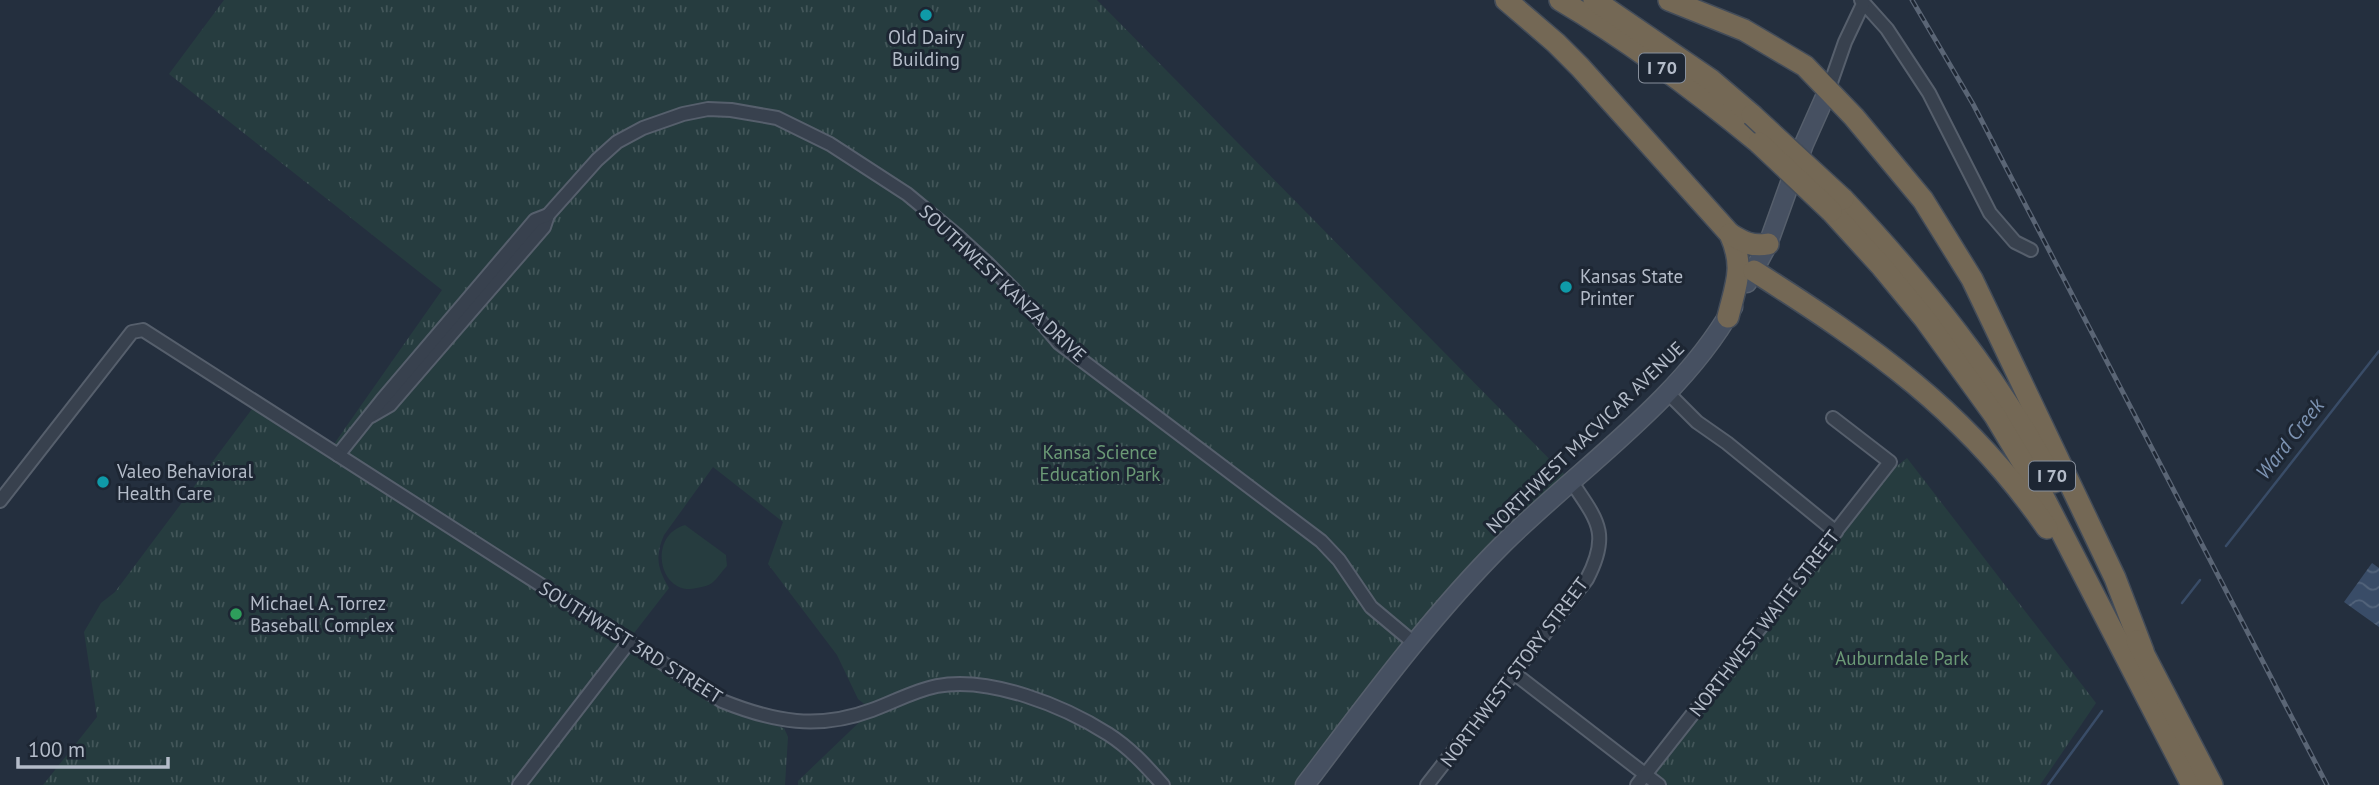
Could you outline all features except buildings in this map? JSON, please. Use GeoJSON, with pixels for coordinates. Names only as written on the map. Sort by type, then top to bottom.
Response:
{"type":"FeatureCollection","features":[{"type":"Feature","properties":{"kind":"highway"},"geometry":{"type":"LineString","coordinates":[[1506,0],[1580,66],[1730,234],[1737,248],[1739,265],[1728,317]]}},
{"type":"Feature","properties":{"kind":"highway","name":"I 70"},"geometry":{"type":"LineString","coordinates":[[1560,0],[1650,58],[1699,94],[1895,254],[1938,306],[2008,405],[2046,466],[2212,785]]}},
{"type":"Feature","properties":{"kind":"highway","name":"I 70"},"geometry":{"type":"LineString","coordinates":[[1594,0],[1700,73],[1752,115],[1837,205],[1882,267],[1924,318],[1995,416],[2043,498],[2192,785]]}},
{"type":"Feature","properties":{"kind":"highway"},"geometry":{"type":"LineString","coordinates":[[1668,0],[1744,30],[1805,66],[1829,88],[1923,200],[1972,279],[2115,578],[2143,651]]}},
{"type":"Feature","properties":{"kind":"highway"},"geometry":{"type":"LineString","coordinates":[[1730,234],[1748,244],[1768,244]]}},
{"type":"Feature","properties":{"kind":"highway"},"geometry":{"type":"LineString","coordinates":[[1754,271],[1898,369],[1961,424],[2024,496],[2105,617]]}},
{"type":"Feature","properties":{"kind":"main road","name":"NORTHWEST MACVICAR AVENUE"},"geometry":{"type":"LineString","coordinates":[[1305,785],[1414,643],[1503,544],[1667,392],[1703,353],[1728,317],[1768,244],[1804,144],[1829,88]]}},
{"type":"Feature","properties":{"kind":"street","name":"NORTHWEST MACVICAR AVENUE"},"geometry":{"type":"LineString","coordinates":[[1829,88],[1862,2]]}},
{"type":"Feature","properties":{"kind":"street"},"geometry":{"type":"LineString","coordinates":[[1862,2],[1887,29],[1929,93],[1990,213],[2015,242],[2032,250]]}},
{"type":"Feature","properties":{"kind":"street","name":"SOUTHWEST KANZA DRIVE"},"geometry":{"type":"LineString","coordinates":[[338,455],[536,220],[548,215],[597,160],[617,142],[643,128],[682,114],[708,109],[777,118],[830,144],[874,171],[951,230],[1013,289],[1059,343],[1321,541],[1339,559],[1371,607],[1414,643]]}},
{"type":"Feature","properties":{"kind":"street","name":"SOUTHWEST 3RD STREET"},"geometry":{"type":"LineString","coordinates":[[0,501],[132,332],[143,330],[722,701],[750,712],[796,723],[837,720],[872,710],[912,692],[936,686],[956,683],[994,686],[1054,708],[1108,734],[1139,758],[1163,785]]}},
{"type":"Feature","properties":{"kind":"street"},"geometry":{"type":"LineString","coordinates":[[1667,392],[1697,422],[1727,443],[1836,532]]}},
{"type":"Feature","properties":{"kind":"street","name":"NORTHWEST WAITE STREET"},"geometry":{"type":"LineString","coordinates":[[1641,780],[1891,462],[1833,418]]}},
{"type":"Feature","properties":{"kind":"street","name":"NORTHWEST STORY STREET"},"geometry":{"type":"LineString","coordinates":[[1427,785],[1587,579],[1599,551],[1598,523],[1571,481]]}},
{"type":"Feature","properties":{"kind":"street"},"geometry":{"type":"LineString","coordinates":[[519,785],[629,642]]}},
{"type":"Feature","properties":{"kind":"street"},"geometry":{"type":"LineString","coordinates":[[1515,674],[1641,780],[1659,785]]}},
{"type":"Feature","properties":{"kind":"green space","name":"Kansa Science Education Park"},"geometry":{"type":"Polygon","coordinates":[[[224,0],[1097,0],[1571,481],[1414,643],[1304,785],[798,785],[798,781],[872,710],[858,699],[837,655],[768,564],[783,522],[713,467],[664,535],[659,549],[659,562],[669,588],[631,637],[334,444],[442,290],[169,74],[224,0]]]}},
{"type":"Feature","properties":{"kind":"green space"},"geometry":{"type":"Polygon","coordinates":[[[252,409],[712,703],[745,718],[784,728],[788,737],[785,785],[43,785],[97,717],[84,632],[101,603],[115,592],[252,409]]]}},
{"type":"Feature","properties":{"kind":"green space","name":"Auburndale Park"},"geometry":{"type":"Polygon","coordinates":[[[1907,458],[2096,703],[2040,785],[1668,785],[1655,775],[1752,644],[1883,477],[1907,458]]]}},
{"type":"Feature","properties":{"kind":"green space"},"geometry":{"type":"Polygon","coordinates":[[[685,525],[726,555],[727,566],[707,586],[684,589],[674,584],[663,564],[665,541],[673,531],[685,525]]]}},
{"type":"Feature","properties":{"kind":"water"},"geometry":{"type":"Polygon","coordinates":[[[2372,563],[2379,568],[2379,627],[2344,602],[2372,563]]]}},
{"type":"Feature","properties":{"kind":"waterway","name":"Ward Creek"},"geometry":{"type":"LineString","coordinates":[[2226,546],[2379,351]]}},
{"type":"Feature","properties":{"kind":"waterway","name":"Ward Creek"},"geometry":{"type":"LineString","coordinates":[[2182,603],[2200,580]]}},
{"type":"Feature","properties":{"kind":"waterway","name":"Ward Creek"},"geometry":{"type":"LineString","coordinates":[[2048,785],[2102,711]]}},
{"type":"Feature","properties":{"kind":"railway"},"geometry":{"type":"LineString","coordinates":[[1912,0],[1973,104],[2327,785]]}},
{"type":"Feature","properties":{"kind":"place","name":"Old Dairy Building"},"geometry":{"type":"Point","coordinates":[926,15]}},
{"type":"Feature","properties":{"kind":"place","name":"Kansas State Printer"},"geometry":{"type":"Point","coordinates":[1566,287]}},
{"type":"Feature","properties":{"kind":"place","name":"Valeo Behavioral Health Care"},"geometry":{"type":"Point","coordinates":[103,482]}},
{"type":"Feature","properties":{"kind":"place","name":"Michael A. Torrez Baseball Complex"},"geometry":{"type":"Point","coordinates":[236,614]}}]}
